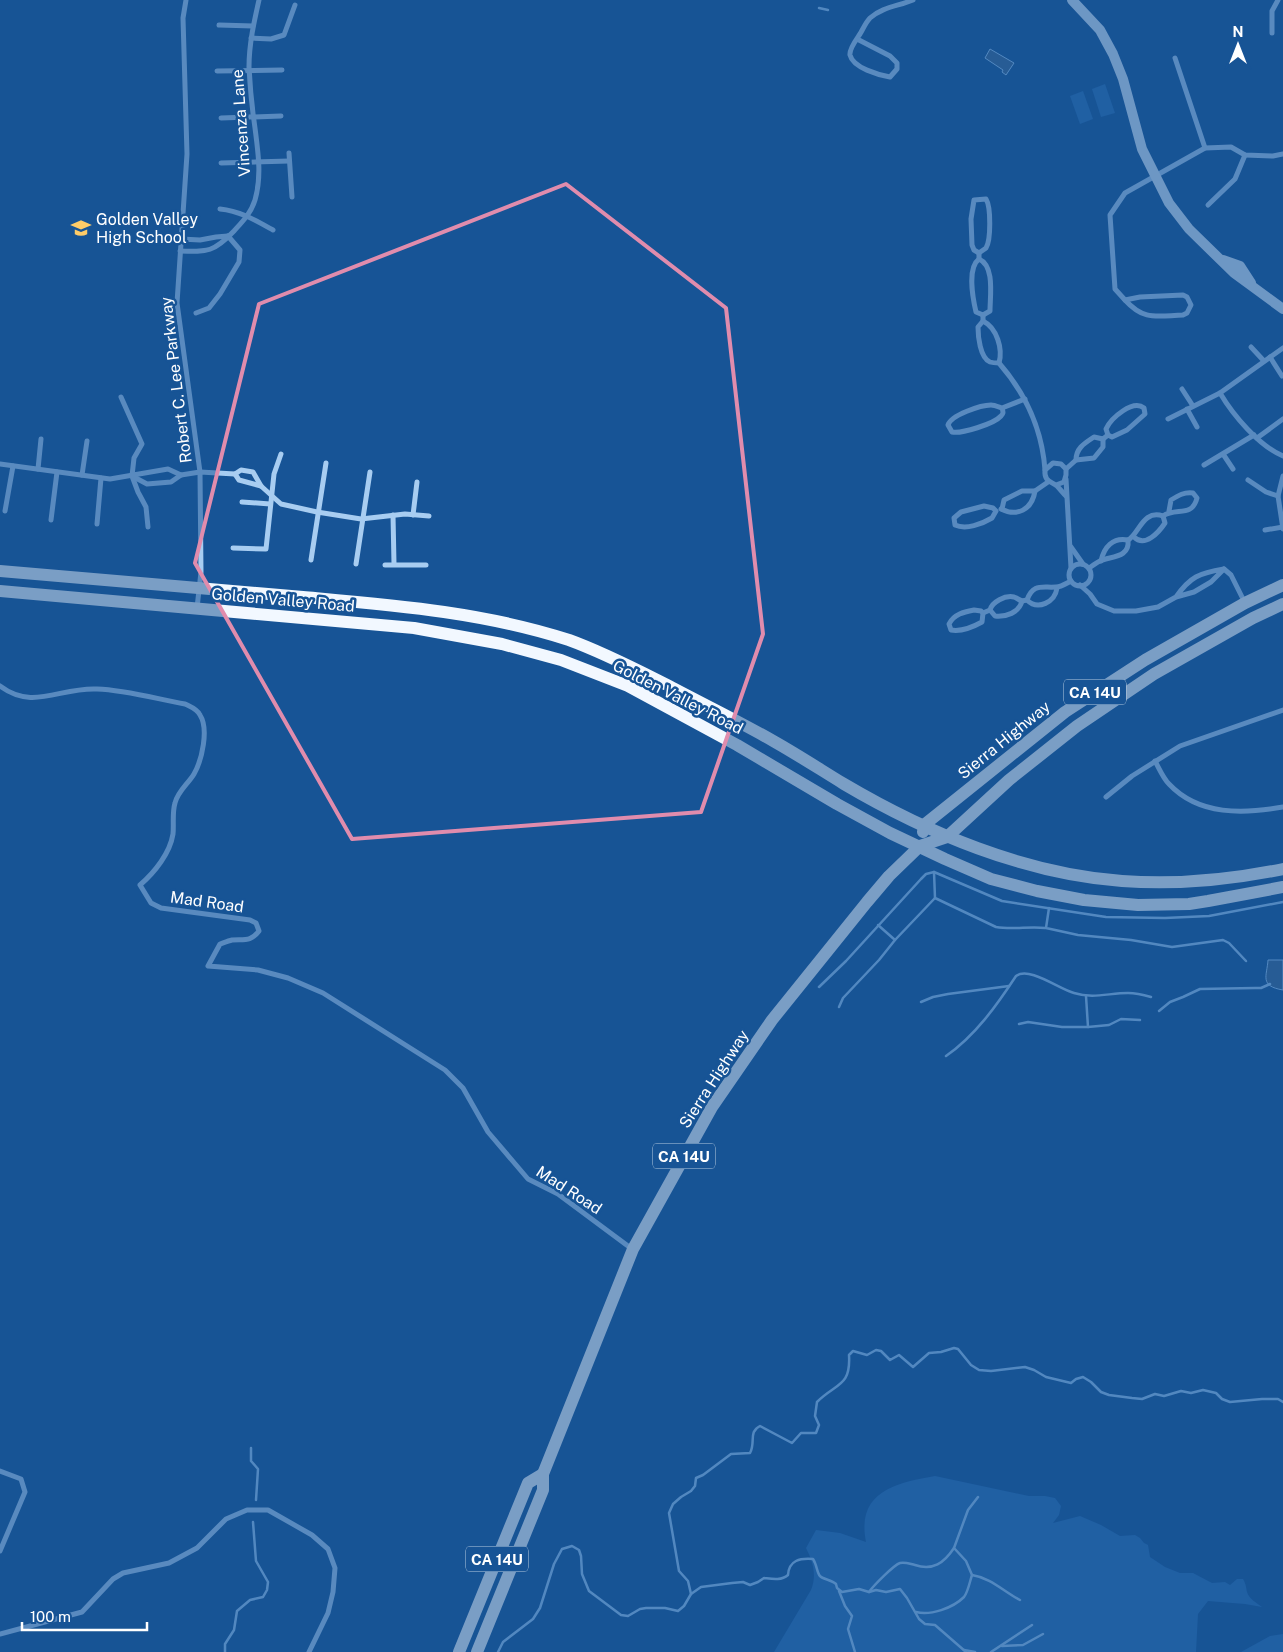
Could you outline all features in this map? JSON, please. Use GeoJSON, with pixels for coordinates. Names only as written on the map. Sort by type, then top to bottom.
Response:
{"type":"FeatureCollection","features":[{"type":"Feature","properties":{"kind":"main road","name":"Golden Valley Road"},"geometry":{"type":"LineString","coordinates":[[0,572],[417,608],[507,624],[570,641],[630,666],[748,727],[847,786],[947,837],[1020,862],[1084,877],[1122,881],[1186,882],[1246,877],[1283,869]]}},
{"type":"Feature","properties":{"kind":"main road","name":"Sierra Highway"},"geometry":{"type":"LineString","coordinates":[[924,825],[1065,712],[1145,660],[1245,603],[1283,585]]}},
{"type":"Feature","properties":{"kind":"main road","name":"Golden Valley Road"},"geometry":{"type":"LineString","coordinates":[[0,591],[414,628],[502,644],[561,660],[628,686],[765,760],[837,804],[890,833],[991,879],[1037,891],[1084,900],[1138,904],[1189,904],[1283,887]]}},
{"type":"Feature","properties":{"kind":"main road","name":"Sierra Highway"},"geometry":{"type":"LineString","coordinates":[[477,1652],[543,1490],[543,1474],[633,1249],[712,1106],[772,1020],[867,902],[920,846],[947,837],[1009,780],[1077,726],[1154,674],[1253,618],[1283,604]]}},
{"type":"Feature","properties":{"kind":"main road"},"geometry":{"type":"LineString","coordinates":[[920,846],[924,825]]}},
{"type":"Feature","properties":{"kind":"main road","name":"Sierra Highway"},"geometry":{"type":"LineString","coordinates":[[460,1652],[528,1483],[543,1474]]}},
{"type":"Feature","properties":{"kind":"street","name":"Robert C. Lee Parkway"},"geometry":{"type":"LineString","coordinates":[[186,0],[183,18],[187,154],[176,302],[200,472],[202,512],[201,588],[197,608]]}},
{"type":"Feature","properties":{"kind":"street","name":"Vincenza Lane"},"geometry":{"type":"LineString","coordinates":[[180,251],[203,252],[212,249],[248,216],[255,200],[259,161],[249,70],[251,38],[260,0]]}},
{"type":"Feature","properties":{"kind":"street"},"geometry":{"type":"LineString","coordinates":[[857,39],[890,56],[897,63],[897,69],[890,77],[881,76],[854,63],[850,55],[851,48],[870,18],[888,8],[913,0]]}},
{"type":"Feature","properties":{"kind":"street"},"geometry":{"type":"LineString","coordinates":[[1072,0],[1100,30],[1113,54],[1123,78],[1142,149],[1168,203],[1189,229],[1218,258],[1240,266],[1254,288],[1283,309]]}},
{"type":"Feature","properties":{"kind":"street"},"geometry":{"type":"LineString","coordinates":[[1272,33],[1272,11],[1278,0]]}},
{"type":"Feature","properties":{"kind":"street"},"geometry":{"type":"LineString","coordinates":[[251,38],[271,39],[284,35],[295,5]]}},
{"type":"Feature","properties":{"kind":"street"},"geometry":{"type":"LineString","coordinates":[[219,25],[253,26]]}},
{"type":"Feature","properties":{"kind":"street"},"geometry":{"type":"LineString","coordinates":[[1175,58],[1205,148]]}},
{"type":"Feature","properties":{"kind":"street"},"geometry":{"type":"LineString","coordinates":[[217,71],[282,70]]}},
{"type":"Feature","properties":{"kind":"street"},"geometry":{"type":"LineString","coordinates":[[221,118],[281,116]]}},
{"type":"Feature","properties":{"kind":"street"},"geometry":{"type":"LineString","coordinates":[[1124,300],[1140,296],[1183,295],[1187,297],[1192,305],[1187,313],[1183,315],[1145,316],[1134,310],[1124,300],[1114,289],[1110,215],[1125,193],[1205,148],[1231,147],[1245,155],[1273,156],[1283,154]]}},
{"type":"Feature","properties":{"kind":"street"},"geometry":{"type":"LineString","coordinates":[[289,153],[292,197]]}},
{"type":"Feature","properties":{"kind":"street"},"geometry":{"type":"LineString","coordinates":[[1208,205],[1235,180],[1245,155]]}},
{"type":"Feature","properties":{"kind":"street"},"geometry":{"type":"LineString","coordinates":[[221,163],[289,160]]}},
{"type":"Feature","properties":{"kind":"street"},"geometry":{"type":"LineString","coordinates":[[999,363],[1001,357],[1000,349],[995,334],[990,324],[983,318],[976,312],[972,270],[975,262],[979,256],[986,248],[989,239],[990,210],[986,199],[974,200],[972,208],[972,245],[974,250],[979,256],[984,261],[986,264],[990,275],[990,311],[983,318],[978,327],[978,334],[985,358],[990,362],[999,363],[1014,380],[1025,399],[1038,431],[1048,482],[1056,485],[1067,497]]}},
{"type":"Feature","properties":{"kind":"street"},"geometry":{"type":"LineString","coordinates":[[220,209],[231,210],[248,216],[272,230]]}},
{"type":"Feature","properties":{"kind":"street"},"geometry":{"type":"LineString","coordinates":[[181,239],[200,240],[228,236],[240,250],[239,262],[233,275],[209,308],[196,313]]}},
{"type":"Feature","properties":{"kind":"street"},"geometry":{"type":"LineString","coordinates":[[1251,347],[1264,361]]}},
{"type":"Feature","properties":{"kind":"street"},"geometry":{"type":"LineString","coordinates":[[1168,418],[1220,393],[1283,348]]}},
{"type":"Feature","properties":{"kind":"street"},"geometry":{"type":"LineString","coordinates":[[1270,357],[1282,376]]}},
{"type":"Feature","properties":{"kind":"street"},"geometry":{"type":"LineString","coordinates":[[1182,389],[1197,427]]}},
{"type":"Feature","properties":{"kind":"street"},"geometry":{"type":"LineString","coordinates":[[1220,393],[1229,409],[1255,436],[1274,453],[1283,456]]}},
{"type":"Feature","properties":{"kind":"street"},"geometry":{"type":"LineString","coordinates":[[122,398],[142,444],[134,458],[132,476],[146,507],[148,526]]}},
{"type":"Feature","properties":{"kind":"street"},"geometry":{"type":"LineString","coordinates":[[1002,408],[1003,412],[1000,416],[974,428],[956,433],[952,432],[948,424],[949,420],[956,416],[983,406],[992,405],[1002,408],[1025,399]]}},
{"type":"Feature","properties":{"kind":"street"},"geometry":{"type":"LineString","coordinates":[[1134,405],[1140,405],[1144,408],[1145,414],[1127,430],[1112,437],[1108,435],[1106,429],[1112,420],[1134,405]]}},
{"type":"Feature","properties":{"kind":"street"},"geometry":{"type":"LineString","coordinates":[[1204,465],[1283,419]]}},
{"type":"Feature","properties":{"kind":"street"},"geometry":{"type":"LineString","coordinates":[[1066,469],[1076,460],[1082,446],[1094,438],[1103,439],[1108,435]]}},
{"type":"Feature","properties":{"kind":"street"},"geometry":{"type":"LineString","coordinates":[[38,470],[41,439]]}},
{"type":"Feature","properties":{"kind":"street"},"geometry":{"type":"LineString","coordinates":[[1076,460],[1094,458],[1103,447],[1103,439]]}},
{"type":"Feature","properties":{"kind":"street"},"geometry":{"type":"LineString","coordinates":[[82,475],[87,441]]}},
{"type":"Feature","properties":{"kind":"street"},"geometry":{"type":"LineString","coordinates":[[233,548],[266,549],[274,474],[281,454]]}},
{"type":"Feature","properties":{"kind":"street"},"geometry":{"type":"LineString","coordinates":[[1223,454],[1233,469]]}},
{"type":"Feature","properties":{"kind":"street"},"geometry":{"type":"LineString","coordinates":[[1044,455],[1053,463],[1061,464],[1066,469],[1071,546],[1069,577],[1071,581],[1080,585],[1090,594],[1097,604],[1114,611],[1136,611],[1158,607],[1176,597],[1194,592],[1210,582],[1224,569]]}},
{"type":"Feature","properties":{"kind":"street"},"geometry":{"type":"LineString","coordinates":[[311,560],[326,463]]}},
{"type":"Feature","properties":{"kind":"street"},"geometry":{"type":"LineString","coordinates":[[1045,470],[1053,463]]}},
{"type":"Feature","properties":{"kind":"street"},"geometry":{"type":"LineString","coordinates":[[0,464],[110,479],[144,472],[168,470],[181,475]]}},
{"type":"Feature","properties":{"kind":"street"},"geometry":{"type":"LineString","coordinates":[[5,511],[13,466]]}},
{"type":"Feature","properties":{"kind":"street"},"geometry":{"type":"LineString","coordinates":[[132,476],[147,484],[170,482],[181,475],[200,472],[235,474],[241,470],[253,472],[261,486],[281,504],[363,519],[393,515],[429,516]]}},
{"type":"Feature","properties":{"kind":"street"},"geometry":{"type":"LineString","coordinates":[[51,520],[57,472]]}},
{"type":"Feature","properties":{"kind":"street"},"geometry":{"type":"LineString","coordinates":[[356,564],[370,472]]}},
{"type":"Feature","properties":{"kind":"street"},"geometry":{"type":"LineString","coordinates":[[235,474],[239,480],[261,486]]}},
{"type":"Feature","properties":{"kind":"street"},"geometry":{"type":"LineString","coordinates":[[1265,530],[1283,528],[1278,496],[1283,476]]}},
{"type":"Feature","properties":{"kind":"street"},"geometry":{"type":"LineString","coordinates":[[97,524],[101,478]]}},
{"type":"Feature","properties":{"kind":"street"},"geometry":{"type":"LineString","coordinates":[[1056,485],[1064,482],[1066,479]]}},
{"type":"Feature","properties":{"kind":"street"},"geometry":{"type":"LineString","coordinates":[[1248,480],[1266,492],[1278,496]]}},
{"type":"Feature","properties":{"kind":"street"},"geometry":{"type":"LineString","coordinates":[[413,515],[417,482]]}},
{"type":"Feature","properties":{"kind":"street"},"geometry":{"type":"LineString","coordinates":[[1002,509],[1004,500],[1010,496],[1022,491],[1035,491],[1048,482]]}},
{"type":"Feature","properties":{"kind":"street"},"geometry":{"type":"LineString","coordinates":[[1002,509],[1012,513],[1026,508],[1031,504],[1035,491]]}},
{"type":"Feature","properties":{"kind":"street"},"geometry":{"type":"LineString","coordinates":[[1163,516],[1169,511],[1189,510],[1195,504],[1197,498],[1193,493],[1185,492],[1171,500],[1169,511]]}},
{"type":"Feature","properties":{"kind":"street"},"geometry":{"type":"LineString","coordinates":[[242,502],[270,504]]}},
{"type":"Feature","properties":{"kind":"street"},"geometry":{"type":"LineString","coordinates":[[996,511],[994,508],[984,506],[961,512],[954,518],[955,525],[964,527],[987,521],[995,515],[996,511],[1002,509]]}},
{"type":"Feature","properties":{"kind":"street"},"geometry":{"type":"LineString","coordinates":[[1100,561],[1110,544],[1121,538],[1128,540],[1134,537],[1141,523],[1150,517],[1160,514],[1163,516]]}},
{"type":"Feature","properties":{"kind":"street"},"geometry":{"type":"LineString","coordinates":[[393,515],[394,564]]}},
{"type":"Feature","properties":{"kind":"street"},"geometry":{"type":"LineString","coordinates":[[1134,537],[1137,540],[1144,541],[1153,537],[1165,523],[1163,516]]}},
{"type":"Feature","properties":{"kind":"street"},"geometry":{"type":"LineString","coordinates":[[1089,568],[1100,561],[1110,560],[1126,552],[1129,546],[1128,540]]}},
{"type":"Feature","properties":{"kind":"street"},"geometry":{"type":"LineString","coordinates":[[1071,546],[1083,564],[1089,568],[1091,576],[1089,580],[1090,594]]}},
{"type":"Feature","properties":{"kind":"street"},"geometry":{"type":"LineString","coordinates":[[1071,568],[1083,564]]}},
{"type":"Feature","properties":{"kind":"street"},"geometry":{"type":"LineString","coordinates":[[385,565],[426,565]]}},
{"type":"Feature","properties":{"kind":"street"},"geometry":{"type":"LineString","coordinates":[[1176,597],[1187,582],[1204,572],[1224,569],[1231,575],[1245,603]]}},
{"type":"Feature","properties":{"kind":"street"},"geometry":{"type":"LineString","coordinates":[[1080,585],[1089,580]]}},
{"type":"Feature","properties":{"kind":"street"},"geometry":{"type":"LineString","coordinates":[[990,610],[995,616],[1008,615],[1019,608],[1033,590],[1042,586],[1057,588],[1071,581]]}},
{"type":"Feature","properties":{"kind":"street"},"geometry":{"type":"LineString","coordinates":[[983,613],[982,622],[976,625],[955,631],[949,628],[950,621],[965,612],[981,611],[983,613],[990,610],[992,604],[1006,598],[1014,597],[1036,605],[1043,604],[1053,599],[1057,588]]}},
{"type":"Feature","properties":{"kind":"street","name":"Mad Road"},"geometry":{"type":"LineString","coordinates":[[0,686],[10,694],[24,698],[39,698],[83,689],[99,689],[185,704],[196,709],[204,724],[200,760],[194,774],[175,802],[173,835],[169,849],[150,876],[140,885],[151,903],[161,908],[250,920],[256,923],[259,931],[255,937],[247,940],[232,940],[220,944],[208,966],[258,970],[288,978],[323,993],[445,1070],[463,1088],[488,1132],[528,1179],[558,1194],[633,1249]]}},
{"type":"Feature","properties":{"kind":"street"},"geometry":{"type":"LineString","coordinates":[[1106,797],[1132,776],[1180,746],[1283,710]]}},
{"type":"Feature","properties":{"kind":"street"},"geometry":{"type":"LineString","coordinates":[[1155,761],[1168,783],[1192,801],[1206,807],[1221,811],[1241,812],[1267,810],[1283,806]]}},
{"type":"Feature","properties":{"kind":"street"},"geometry":{"type":"LineString","coordinates":[[0,1470],[21,1479],[25,1492],[0,1551]]}},
{"type":"Feature","properties":{"kind":"street"},"geometry":{"type":"LineString","coordinates":[[0,1634],[82,1612],[113,1579],[123,1573],[170,1563],[197,1548],[226,1519],[248,1510],[268,1510],[312,1535],[328,1549],[335,1568],[333,1592],[328,1613],[309,1652]]}},
{"type":"Feature","properties":{"kind":"highlighted area"},"geometry":{"type":"Polygon","coordinates":[[[566,184],[726,308],[763,634],[701,812],[352,839],[195,563],[259,304],[566,184]]]}},
{"type":"Feature","properties":{"kind":"shaded area"},"geometry":{"type":"Polygon","coordinates":[[[990,49],[1014,63],[1006,75],[1002,72],[1003,70],[985,58],[990,49]]]}},
{"type":"Feature","properties":{"kind":"shaded area"},"geometry":{"type":"Polygon","coordinates":[[[1105,84],[1115,113],[1101,117],[1092,89],[1105,84]]]}},
{"type":"Feature","properties":{"kind":"shaded area"},"geometry":{"type":"Polygon","coordinates":[[[1083,91],[1093,119],[1080,124],[1070,96],[1083,91]]]}},
{"type":"Feature","properties":{"kind":"shaded area"},"geometry":{"type":"Polygon","coordinates":[[[1268,960],[1283,960],[1283,990],[1270,986],[1267,983],[1268,960]]]}},
{"type":"Feature","properties":{"kind":"shaded area"},"geometry":{"type":"Polygon","coordinates":[[[935,1476],[1029,1496],[1055,1498],[1061,1506],[1059,1515],[1053,1523],[1080,1516],[1120,1536],[1135,1535],[1148,1545],[1150,1557],[1165,1567],[1180,1573],[1193,1573],[1212,1583],[1225,1582],[1230,1585],[1237,1579],[1243,1579],[1249,1597],[1262,1607],[1208,1601],[1198,1614],[1196,1652],[774,1652],[811,1590],[814,1579],[813,1569],[811,1558],[806,1548],[816,1530],[840,1533],[866,1542],[864,1525],[867,1512],[873,1501],[893,1487],[906,1482],[935,1476]]]}},
{"type":"Feature","properties":{"kind":"shaded area"},"geometry":{"type":"Polygon","coordinates":[[[1283,1634],[1283,1652],[1241,1652],[1270,1636],[1283,1634]]]}},
{"type":"Feature","properties":{"kind":"waterway"},"geometry":{"type":"LineString","coordinates":[[819,8],[828,10]]}},
{"type":"Feature","properties":{"kind":"waterway"},"geometry":{"type":"LineString","coordinates":[[934,872],[935,898],[996,927],[1045,928]]}},
{"type":"Feature","properties":{"kind":"waterway"},"geometry":{"type":"LineString","coordinates":[[819,987],[846,961],[921,879],[926,874],[934,872],[1002,901],[1106,917],[1165,918],[1209,916],[1283,902]]}},
{"type":"Feature","properties":{"kind":"waterway"},"geometry":{"type":"LineString","coordinates":[[895,940],[935,898]]}},
{"type":"Feature","properties":{"kind":"waterway"},"geometry":{"type":"LineString","coordinates":[[1049,908],[1046,928],[1078,935],[1131,940],[1172,947],[1223,940],[1229,943],[1246,961]]}},
{"type":"Feature","properties":{"kind":"waterway"},"geometry":{"type":"LineString","coordinates":[[839,1007],[843,998],[895,940],[878,925]]}},
{"type":"Feature","properties":{"kind":"waterway"},"geometry":{"type":"LineString","coordinates":[[946,1056],[976,1030],[1016,976],[1022,974],[1036,976],[1081,995],[1094,996],[1131,993],[1151,997]]}},
{"type":"Feature","properties":{"kind":"waterway"},"geometry":{"type":"LineString","coordinates":[[1159,1011],[1170,1002],[1200,989],[1261,988],[1270,984]]}},
{"type":"Feature","properties":{"kind":"waterway"},"geometry":{"type":"LineString","coordinates":[[921,1002],[948,994],[1009,986]]}},
{"type":"Feature","properties":{"kind":"waterway"},"geometry":{"type":"LineString","coordinates":[[1019,1024],[1028,1022],[1062,1027],[1088,1027],[1086,996]]}},
{"type":"Feature","properties":{"kind":"waterway"},"geometry":{"type":"LineString","coordinates":[[1088,1027],[1109,1025],[1121,1019],[1140,1020]]}},
{"type":"Feature","properties":{"kind":"waterway"},"geometry":{"type":"LineString","coordinates":[[498,1652],[503,1642],[533,1619],[540,1608],[554,1564],[562,1549],[572,1546],[579,1550],[582,1574],[589,1591],[621,1615],[628,1616],[640,1609],[646,1608],[665,1608],[678,1611],[684,1606],[691,1594],[688,1581],[679,1571],[669,1513],[673,1504],[691,1491],[695,1486],[696,1478],[731,1454],[750,1453],[754,1431],[760,1426],[792,1443],[801,1433],[816,1433],[819,1425],[815,1416],[817,1402],[845,1379],[848,1373],[849,1355],[853,1351],[867,1355],[876,1350],[881,1351],[890,1360],[899,1355],[913,1367],[929,1353],[954,1348],[958,1349],[971,1365],[979,1370],[991,1371],[1025,1367],[1046,1377],[1071,1383],[1083,1377],[1101,1392],[1109,1395],[1142,1399],[1155,1394],[1164,1396],[1181,1391],[1191,1393],[1203,1390],[1216,1393],[1222,1399],[1230,1402],[1262,1399],[1278,1399],[1283,1402]]}},
{"type":"Feature","properties":{"kind":"waterway"},"geometry":{"type":"LineString","coordinates":[[251,1448],[251,1461],[258,1469],[256,1500]]}},
{"type":"Feature","properties":{"kind":"waterway"},"geometry":{"type":"LineString","coordinates":[[916,1612],[928,1613],[941,1610],[954,1605],[964,1597],[972,1575],[966,1561],[954,1548],[968,1510],[978,1497]]}},
{"type":"Feature","properties":{"kind":"waterway"},"geometry":{"type":"LineString","coordinates":[[225,1652],[225,1644],[234,1630],[237,1611],[250,1600],[263,1597],[267,1590],[268,1582],[256,1561],[253,1522]]}},
{"type":"Feature","properties":{"kind":"waterway"},"geometry":{"type":"LineString","coordinates":[[869,1592],[893,1567],[900,1563],[921,1567],[933,1566],[942,1562],[954,1548]]}},
{"type":"Feature","properties":{"kind":"waterway"},"geometry":{"type":"LineString","coordinates":[[691,1594],[701,1587],[743,1582],[750,1585],[764,1578],[782,1578],[788,1575],[790,1566],[796,1561],[813,1559],[820,1576],[836,1584],[837,1588],[842,1592],[859,1589],[869,1592],[876,1590],[886,1592],[900,1589],[919,1619],[925,1624],[935,1625],[966,1652]]}},
{"type":"Feature","properties":{"kind":"waterway"},"geometry":{"type":"LineString","coordinates":[[972,1575],[991,1582],[1020,1600]]}},
{"type":"Feature","properties":{"kind":"waterway"},"geometry":{"type":"LineString","coordinates":[[839,1591],[845,1606],[852,1616],[848,1629],[855,1652]]}},
{"type":"Feature","properties":{"kind":"waterway"},"geometry":{"type":"LineString","coordinates":[[991,1652],[1032,1625]]}},
{"type":"Feature","properties":{"kind":"waterway"},"geometry":{"type":"LineString","coordinates":[[1002,1646],[1023,1645],[1043,1634]]}},
{"type":"Feature","properties":{"kind":"waterway"},"geometry":{"type":"LineString","coordinates":[[964,1650],[975,1652]]}},
{"type":"Feature","properties":{"kind":"place","name":"Golden Valley High School"},"geometry":{"type":"Point","coordinates":[81,228]}}]}
